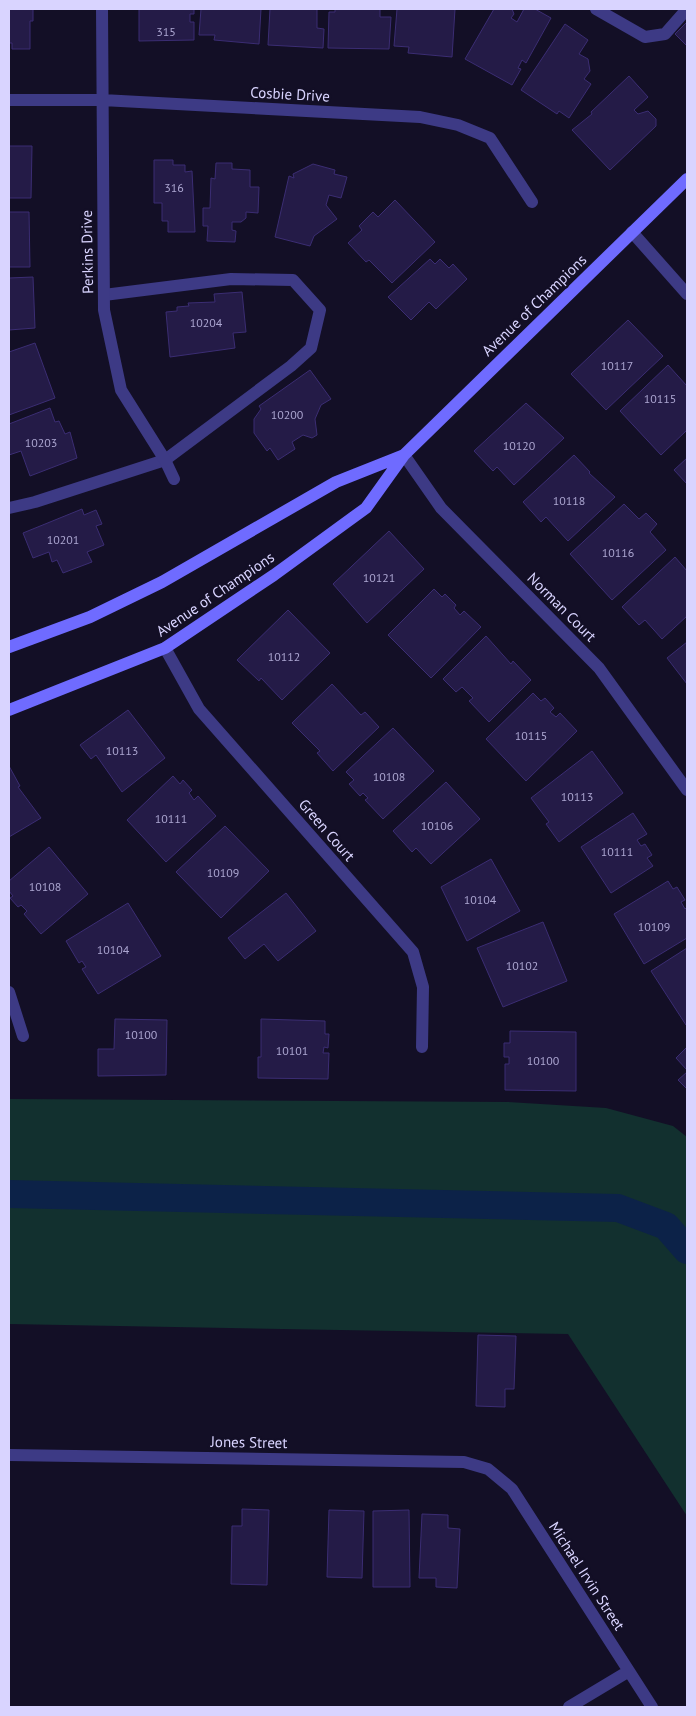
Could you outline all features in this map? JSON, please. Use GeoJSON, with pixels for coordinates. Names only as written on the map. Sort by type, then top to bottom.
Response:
{"type":"FeatureCollection","features":[{"type":"Feature","properties":{"kind":"street","name":"Perkins Drive"},"geometry":{"type":"LineString","coordinates":[[102,9],[104,310],[121,390],[165,460],[174,479]]}},
{"type":"Feature","properties":{"kind":"street"},"geometry":{"type":"LineString","coordinates":[[596,9],[645,37],[664,34],[687,9]]}},
{"type":"Feature","properties":{"kind":"street","name":"Cosbie Drive"},"geometry":{"type":"LineString","coordinates":[[9,100],[102,100],[420,117],[458,125],[490,138],[532,202]]}},
{"type":"Feature","properties":{"kind":"street","name":"Avenue of Champions"},"geometry":{"type":"LineString","coordinates":[[9,710],[166,648],[274,575],[366,508],[404,455],[687,179]]}},
{"type":"Feature","properties":{"kind":"street"},"geometry":{"type":"LineString","coordinates":[[632,232],[687,294]]}},
{"type":"Feature","properties":{"kind":"street"},"geometry":{"type":"LineString","coordinates":[[9,508],[35,502],[165,460],[291,366],[312,348],[320,310],[294,280],[231,279],[104,295]]}},
{"type":"Feature","properties":{"kind":"street","name":"Avenue of Champions"},"geometry":{"type":"LineString","coordinates":[[9,647],[90,617],[162,582],[336,482],[404,455]]}},
{"type":"Feature","properties":{"kind":"street","name":"Norman Court"},"geometry":{"type":"LineString","coordinates":[[404,455],[441,508],[599,668],[687,790]]}},
{"type":"Feature","properties":{"kind":"street","name":"Green Court"},"geometry":{"type":"LineString","coordinates":[[166,648],[199,709],[413,952],[423,987],[422,1048]]}},
{"type":"Feature","properties":{"kind":"street"},"geometry":{"type":"LineString","coordinates":[[9,992],[23,1036]]}},
{"type":"Feature","properties":{"kind":"street","name":"Jones Street"},"geometry":{"type":"LineString","coordinates":[[9,1454],[464,1462],[488,1469]]}},
{"type":"Feature","properties":{"kind":"street","name":"Michael Irvin Street"},"geometry":{"type":"LineString","coordinates":[[488,1469],[512,1489],[652,1707]]}},
{"type":"Feature","properties":{"kind":"street"},"geometry":{"type":"LineString","coordinates":[[569,1707],[630,1671]]}},
{"type":"Feature","properties":{"kind":"green space"},"geometry":{"type":"Polygon","coordinates":[[[9,1099],[508,1102],[606,1108],[673,1126],[687,1137],[687,1516],[568,1334],[9,1324],[9,1099]]]}},
{"type":"Feature","properties":{"kind":"building"},"geometry":{"type":"Polygon","coordinates":[[[9,9],[33,9],[33,21],[30,21],[30,49],[12,49],[12,43],[9,43],[9,9]]]}},
{"type":"Feature","properties":{"kind":"building"},"geometry":{"type":"Polygon","coordinates":[[[139,9],[194,9],[194,14],[190,14],[190,22],[194,22],[194,40],[139,41],[139,9]]]}},
{"type":"Feature","properties":{"kind":"building"},"geometry":{"type":"Polygon","coordinates":[[[201,9],[261,9],[259,44],[214,40],[215,35],[199,35],[201,9]]]}},
{"type":"Feature","properties":{"kind":"building"},"geometry":{"type":"Polygon","coordinates":[[[270,9],[317,9],[317,28],[324,29],[323,48],[268,45],[270,9]]]}},
{"type":"Feature","properties":{"kind":"building"},"geometry":{"type":"Polygon","coordinates":[[[335,9],[380,9],[380,17],[391,17],[389,49],[328,48],[329,12],[335,12],[335,9]]]}},
{"type":"Feature","properties":{"kind":"building"},"geometry":{"type":"Polygon","coordinates":[[[397,9],[455,9],[452,57],[408,53],[409,47],[394,46],[397,9]]]}},
{"type":"Feature","properties":{"kind":"building"},"geometry":{"type":"Polygon","coordinates":[[[494,9],[512,9],[514,14],[511,18],[517,22],[524,9],[535,9],[551,18],[526,63],[522,60],[518,68],[521,69],[512,85],[465,59],[494,9]]]}},
{"type":"Feature","properties":{"kind":"building"},"geometry":{"type":"Polygon","coordinates":[[[687,22],[687,46],[675,34],[687,22]]]}},
{"type":"Feature","properties":{"kind":"building"},"geometry":{"type":"Polygon","coordinates":[[[565,24],[588,40],[579,54],[588,59],[590,71],[584,79],[591,84],[569,118],[559,111],[557,114],[521,90],[565,24]]]}},
{"type":"Feature","properties":{"kind":"building"},"geometry":{"type":"Polygon","coordinates":[[[629,76],[648,97],[634,110],[638,114],[648,111],[656,119],[656,126],[610,170],[572,130],[592,114],[591,112],[629,76]]]}},
{"type":"Feature","properties":{"kind":"building"},"geometry":{"type":"Polygon","coordinates":[[[9,146],[32,146],[31,198],[9,198],[9,146]]]}},
{"type":"Feature","properties":{"kind":"building"},"geometry":{"type":"Polygon","coordinates":[[[154,160],[173,160],[173,165],[185,165],[185,172],[192,171],[195,232],[168,232],[168,221],[162,221],[162,203],[154,203],[154,160]]]}},
{"type":"Feature","properties":{"kind":"building"},"geometry":{"type":"Polygon","coordinates":[[[216,163],[232,163],[232,169],[250,170],[250,187],[259,187],[258,213],[246,212],[246,218],[241,222],[232,222],[232,230],[236,231],[235,242],[207,241],[208,226],[203,226],[203,208],[210,208],[211,178],[215,179],[216,163]]]}},
{"type":"Feature","properties":{"kind":"building"},"geometry":{"type":"Polygon","coordinates":[[[313,164],[335,170],[334,174],[347,177],[341,198],[329,195],[326,205],[337,219],[314,236],[310,246],[275,237],[289,176],[294,178],[293,174],[313,164]]]}},
{"type":"Feature","properties":{"kind":"building"},"geometry":{"type":"Polygon","coordinates":[[[395,200],[435,242],[392,283],[369,260],[366,262],[348,243],[362,230],[359,226],[373,212],[378,217],[395,200]]]}},
{"type":"Feature","properties":{"kind":"building"},"geometry":{"type":"Polygon","coordinates":[[[9,212],[29,212],[30,267],[9,267],[9,212]]]}},
{"type":"Feature","properties":{"kind":"building"},"geometry":{"type":"Polygon","coordinates":[[[430,259],[435,264],[440,259],[449,268],[453,264],[467,279],[436,309],[429,302],[411,320],[388,297],[430,259]]]}},
{"type":"Feature","properties":{"kind":"building"},"geometry":{"type":"Polygon","coordinates":[[[33,277],[35,328],[9,330],[9,278],[33,277]]]}},
{"type":"Feature","properties":{"kind":"building"},"geometry":{"type":"Polygon","coordinates":[[[242,292],[246,332],[233,333],[235,348],[170,357],[166,312],[177,311],[177,307],[189,306],[188,303],[215,302],[214,294],[242,292]]]}},
{"type":"Feature","properties":{"kind":"building"},"geometry":{"type":"Polygon","coordinates":[[[628,320],[663,356],[606,410],[571,374],[628,320]]]}},
{"type":"Feature","properties":{"kind":"building"},"geometry":{"type":"Polygon","coordinates":[[[35,343],[55,398],[9,415],[9,352],[35,343]]]}},
{"type":"Feature","properties":{"kind":"building"},"geometry":{"type":"Polygon","coordinates":[[[668,365],[687,386],[687,430],[661,455],[620,411],[668,365]]]}},
{"type":"Feature","properties":{"kind":"building"},"geometry":{"type":"Polygon","coordinates":[[[310,370],[331,399],[321,405],[315,419],[317,435],[312,438],[303,435],[292,442],[295,449],[278,460],[270,448],[267,451],[254,433],[254,419],[261,409],[259,406],[310,370]]]}},
{"type":"Feature","properties":{"kind":"building"},"geometry":{"type":"Polygon","coordinates":[[[526,403],[564,438],[514,485],[497,467],[493,471],[474,451],[526,403]]]}},
{"type":"Feature","properties":{"kind":"building"},"geometry":{"type":"Polygon","coordinates":[[[50,408],[55,422],[59,421],[65,434],[70,432],[77,458],[30,476],[21,451],[9,455],[9,424],[50,408]]]}},
{"type":"Feature","properties":{"kind":"building"},"geometry":{"type":"Polygon","coordinates":[[[574,455],[589,473],[615,497],[568,541],[546,517],[541,522],[523,502],[574,455]]]}},
{"type":"Feature","properties":{"kind":"building"},"geometry":{"type":"Polygon","coordinates":[[[687,458],[687,484],[674,470],[687,458]]]}},
{"type":"Feature","properties":{"kind":"building"},"geometry":{"type":"Polygon","coordinates":[[[624,504],[639,519],[646,513],[657,524],[650,532],[666,550],[612,600],[570,554],[624,504]]]}},
{"type":"Feature","properties":{"kind":"building"},"geometry":{"type":"Polygon","coordinates":[[[82,509],[84,515],[96,510],[102,524],[96,526],[104,545],[87,552],[92,562],[63,573],[57,560],[52,562],[49,552],[33,558],[23,533],[82,509]]]}},
{"type":"Feature","properties":{"kind":"building"},"geometry":{"type":"Polygon","coordinates":[[[389,531],[424,569],[367,623],[333,584],[389,531]]]}},
{"type":"Feature","properties":{"kind":"building"},"geometry":{"type":"Polygon","coordinates":[[[675,557],[687,571],[687,616],[662,639],[645,620],[639,625],[622,607],[675,557]]]}},
{"type":"Feature","properties":{"kind":"building"},"geometry":{"type":"Polygon","coordinates":[[[434,589],[442,597],[445,594],[456,605],[454,608],[460,615],[464,611],[481,627],[431,678],[388,635],[434,589]]]}},
{"type":"Feature","properties":{"kind":"building"},"geometry":{"type":"Polygon","coordinates":[[[288,610],[330,653],[282,700],[261,678],[259,681],[237,660],[288,610]]]}},
{"type":"Feature","properties":{"kind":"building"},"geometry":{"type":"Polygon","coordinates":[[[486,636],[511,664],[513,661],[531,680],[489,722],[469,701],[473,698],[462,687],[456,692],[443,679],[486,636]]]}},
{"type":"Feature","properties":{"kind":"building"},"geometry":{"type":"Polygon","coordinates":[[[687,642],[687,684],[667,658],[687,642]]]}},
{"type":"Feature","properties":{"kind":"building"},"geometry":{"type":"Polygon","coordinates":[[[332,684],[361,715],[365,712],[379,727],[333,771],[317,753],[320,751],[292,723],[332,684]]]}},
{"type":"Feature","properties":{"kind":"building"},"geometry":{"type":"Polygon","coordinates":[[[533,693],[541,701],[545,698],[554,708],[550,712],[556,717],[560,713],[577,731],[526,781],[486,739],[533,693]]]}},
{"type":"Feature","properties":{"kind":"building"},"geometry":{"type":"Polygon","coordinates":[[[128,710],[165,758],[122,792],[96,755],[91,759],[80,745],[128,710]]]}},
{"type":"Feature","properties":{"kind":"building"},"geometry":{"type":"Polygon","coordinates":[[[393,728],[434,771],[383,819],[365,800],[368,798],[363,793],[360,796],[349,784],[354,780],[346,772],[393,728]]]}},
{"type":"Feature","properties":{"kind":"building"},"geometry":{"type":"Polygon","coordinates":[[[592,751],[623,793],[559,842],[546,824],[549,822],[531,798],[592,751]]]}},
{"type":"Feature","properties":{"kind":"building"},"geometry":{"type":"Polygon","coordinates":[[[9,766],[20,786],[18,787],[41,818],[9,837],[9,766]]]}},
{"type":"Feature","properties":{"kind":"building"},"geometry":{"type":"Polygon","coordinates":[[[173,776],[180,784],[183,780],[192,790],[189,793],[194,800],[198,796],[216,816],[166,862],[127,820],[173,776]]]}},
{"type":"Feature","properties":{"kind":"building"},"geometry":{"type":"Polygon","coordinates":[[[446,782],[480,819],[431,864],[416,848],[412,852],[393,831],[446,782]]]}},
{"type":"Feature","properties":{"kind":"building"},"geometry":{"type":"Polygon","coordinates":[[[633,813],[647,834],[637,840],[641,846],[645,844],[652,855],[647,858],[653,866],[611,893],[581,847],[633,813]]]}},
{"type":"Feature","properties":{"kind":"building"},"geometry":{"type":"Polygon","coordinates":[[[225,826],[269,871],[221,918],[176,872],[225,826]]]}},
{"type":"Feature","properties":{"kind":"building"},"geometry":{"type":"Polygon","coordinates":[[[49,847],[88,894],[41,934],[24,914],[27,911],[21,905],[18,907],[10,898],[13,896],[9,891],[9,881],[49,847]]]}},
{"type":"Feature","properties":{"kind":"building"},"geometry":{"type":"Polygon","coordinates":[[[491,859],[520,911],[467,941],[441,887],[491,859]]]}},
{"type":"Feature","properties":{"kind":"building"},"geometry":{"type":"Polygon","coordinates":[[[668,881],[673,889],[677,887],[685,900],[681,902],[685,909],[687,907],[687,938],[644,964],[614,914],[668,881]]]}},
{"type":"Feature","properties":{"kind":"building"},"geometry":{"type":"Polygon","coordinates":[[[286,893],[316,931],[278,961],[264,944],[245,959],[228,938],[286,893]]]}},
{"type":"Feature","properties":{"kind":"building"},"geometry":{"type":"Polygon","coordinates":[[[128,903],[161,956],[98,994],[82,969],[86,967],[82,961],[79,963],[66,941],[128,903]]]}},
{"type":"Feature","properties":{"kind":"building"},"geometry":{"type":"Polygon","coordinates":[[[543,922],[567,981],[503,1007],[477,948],[543,922]]]}},
{"type":"Feature","properties":{"kind":"building"},"geometry":{"type":"Polygon","coordinates":[[[687,948],[687,1024],[686,1025],[651,971],[687,948]]]}},
{"type":"Feature","properties":{"kind":"building"},"geometry":{"type":"Polygon","coordinates":[[[115,1019],[167,1020],[166,1075],[98,1076],[98,1049],[114,1049],[115,1019]]]}},
{"type":"Feature","properties":{"kind":"building"},"geometry":{"type":"Polygon","coordinates":[[[261,1019],[325,1021],[325,1034],[329,1034],[328,1048],[324,1047],[323,1053],[329,1053],[328,1079],[258,1078],[258,1057],[261,1057],[261,1019]]]}},
{"type":"Feature","properties":{"kind":"building"},"geometry":{"type":"Polygon","coordinates":[[[510,1031],[576,1032],[576,1091],[505,1090],[505,1064],[509,1064],[509,1057],[504,1057],[504,1043],[510,1043],[510,1031]]]}},
{"type":"Feature","properties":{"kind":"building"},"geometry":{"type":"Polygon","coordinates":[[[687,1047],[687,1070],[676,1058],[687,1047]]]}},
{"type":"Feature","properties":{"kind":"building"},"geometry":{"type":"Polygon","coordinates":[[[687,1072],[687,1089],[678,1080],[687,1072]]]}},
{"type":"Feature","properties":{"kind":"building"},"geometry":{"type":"Polygon","coordinates":[[[478,1335],[516,1336],[514,1389],[505,1389],[505,1407],[476,1406],[478,1335]]]}},
{"type":"Feature","properties":{"kind":"building"},"geometry":{"type":"Polygon","coordinates":[[[242,1509],[269,1510],[267,1585],[231,1584],[232,1526],[242,1526],[242,1509]]]}},
{"type":"Feature","properties":{"kind":"building"},"geometry":{"type":"Polygon","coordinates":[[[329,1510],[364,1511],[362,1578],[327,1577],[329,1510]]]}},
{"type":"Feature","properties":{"kind":"building"},"geometry":{"type":"Polygon","coordinates":[[[409,1510],[410,1587],[373,1587],[373,1511],[409,1510]]]}},
{"type":"Feature","properties":{"kind":"building"},"geometry":{"type":"Polygon","coordinates":[[[422,1514],[448,1515],[448,1528],[460,1529],[457,1588],[436,1587],[436,1578],[419,1578],[422,1514]]]}},
{"type":"Feature","properties":{"kind":"waterway"},"geometry":{"type":"LineString","coordinates":[[9,1194],[618,1208],[666,1226],[687,1250]]}}]}
